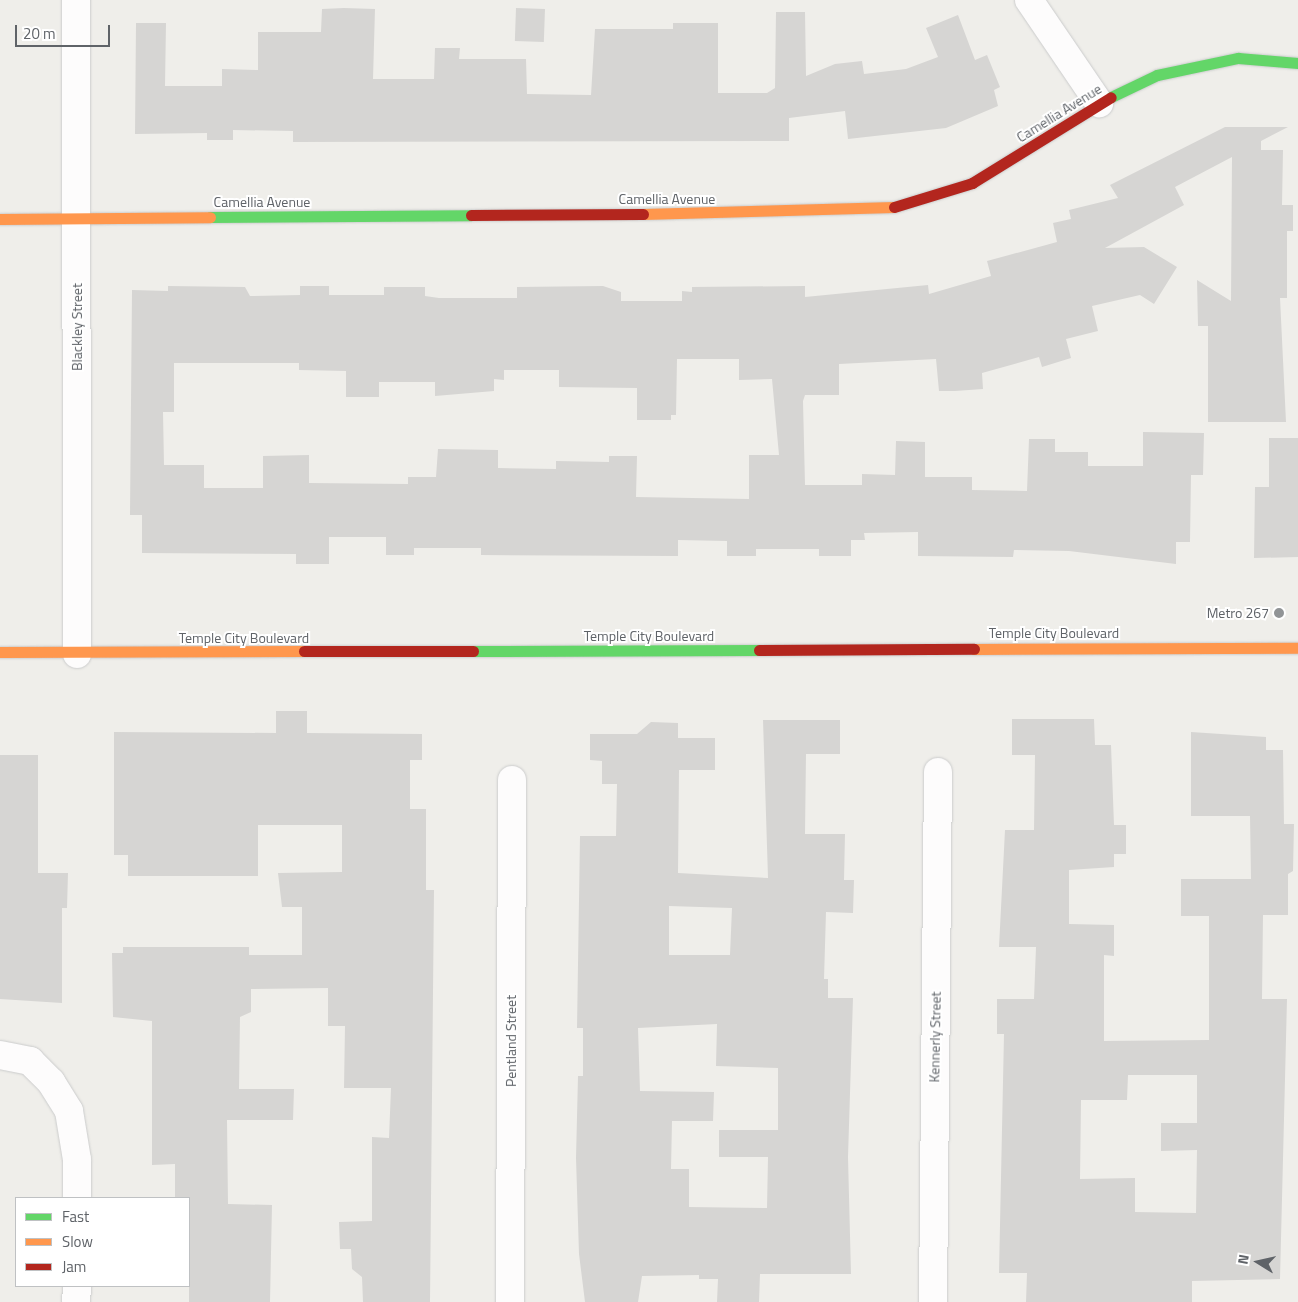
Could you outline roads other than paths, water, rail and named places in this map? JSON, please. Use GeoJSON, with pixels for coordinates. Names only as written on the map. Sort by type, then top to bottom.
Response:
{"type":"FeatureCollection","features":[{"type":"Feature","properties":{"kind":"street","name":"Blackley Street"},"geometry":{"type":"LineString","coordinates":[[76,0],[77,654]]}},
{"type":"Feature","properties":{"kind":"street"},"geometry":{"type":"LineString","coordinates":[[1029,0],[1099,104]]}},
{"type":"Feature","properties":{"kind":"street","name":"Camellia Avenue"},"geometry":{"type":"LineString","coordinates":[[0,219],[802,213],[896,207],[972,184],[1099,104],[1157,75],[1238,58],[1298,63]]}},
{"type":"Feature","properties":{"kind":"street","name":"Temple City Boulevard"},"geometry":{"type":"LineString","coordinates":[[0,652],[77,654],[1298,648]]}},
{"type":"Feature","properties":{"kind":"street","name":"Kennerly Street"},"geometry":{"type":"LineString","coordinates":[[933,1302],[938,772]]}},
{"type":"Feature","properties":{"kind":"street","name":"Pentland Street"},"geometry":{"type":"LineString","coordinates":[[510,1302],[512,780]]}},
{"type":"Feature","properties":{"kind":"street"},"geometry":{"type":"LineString","coordinates":[[0,1055],[30,1061],[51,1082],[69,1111],[77,1160],[77,1197]]}},
{"type":"Feature","properties":{"kind":"street"},"geometry":{"type":"LineString","coordinates":[[76,1302],[77,1287]]}},
{"type":"Feature","properties":{"kind":"place","name":"Metro 267"},"geometry":{"type":"Point","coordinates":[1279,613]}}]}
